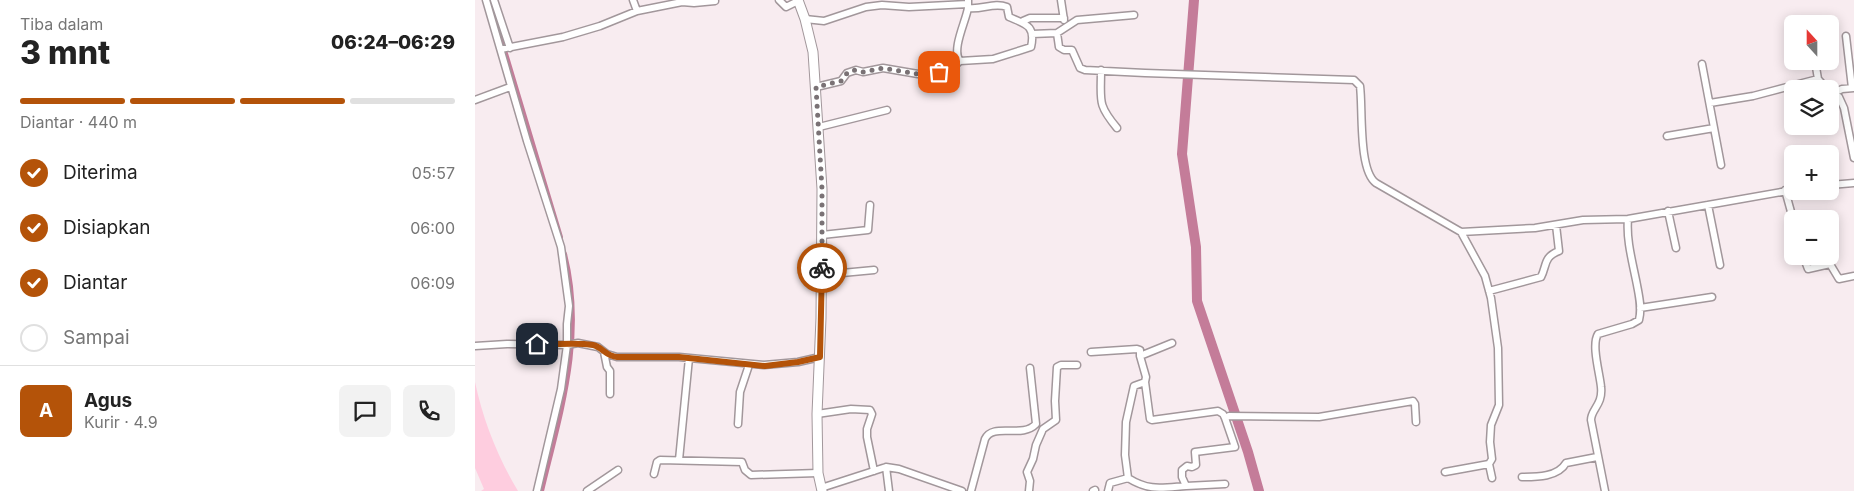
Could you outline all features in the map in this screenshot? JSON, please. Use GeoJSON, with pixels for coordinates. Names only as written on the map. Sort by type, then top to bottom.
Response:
{"type":"FeatureCollection","features":[{"type":"Feature","properties":{"kind":"street"},"geometry":{"type":"LineString","coordinates":[[486,0],[506,49]]}},
{"type":"Feature","properties":{"kind":"street"},"geometry":{"type":"LineString","coordinates":[[494,0],[506,49],[510,87],[561,247],[569,306],[567,324],[569,344],[561,390],[537,491]]}},
{"type":"Feature","properties":{"kind":"street"},"geometry":{"type":"LineString","coordinates":[[633,0],[637,11]]}},
{"type":"Feature","properties":{"kind":"street"},"geometry":{"type":"LineString","coordinates":[[779,0],[786,7],[798,1],[805,19],[813,52],[822,189],[820,357],[817,414],[817,473],[822,490],[886,467],[899,468],[962,491]]}},
{"type":"Feature","properties":{"kind":"street"},"geometry":{"type":"LineString","coordinates":[[1061,0],[1065,27]]}},
{"type":"Feature","properties":{"kind":"street"},"geometry":{"type":"LineString","coordinates":[[506,49],[563,37],[600,26],[637,11],[682,2],[715,1]]}},
{"type":"Feature","properties":{"kind":"street"},"geometry":{"type":"LineString","coordinates":[[805,19],[824,21],[866,7],[908,3],[968,4],[982,9],[992,5],[1003,5],[1007,7],[1009,17],[1027,23],[1032,34],[1032,44],[1029,48],[993,58],[960,62],[953,67],[929,74],[883,68],[863,72],[856,70],[848,72],[841,81],[816,87]]}},
{"type":"Feature","properties":{"kind":"street"},"geometry":{"type":"LineString","coordinates":[[960,62],[956,55],[959,38],[966,21],[968,4]]}},
{"type":"Feature","properties":{"kind":"street"},"geometry":{"type":"LineString","coordinates":[[1032,34],[1057,32],[1077,20],[1134,15]]}},
{"type":"Feature","properties":{"kind":"street"},"geometry":{"type":"LineString","coordinates":[[1023,21],[1030,18],[1064,18]]}},
{"type":"Feature","properties":{"kind":"street"},"geometry":{"type":"LineString","coordinates":[[1057,32],[1059,47],[1063,50],[1072,50],[1081,68],[1354,80],[1360,86],[1363,142],[1371,178],[1376,183],[1461,232],[1485,276],[1498,348],[1500,376],[1499,405],[1491,425],[1489,442],[1492,459],[1489,464],[1492,478]]}},
{"type":"Feature","properties":{"kind":"street"},"geometry":{"type":"LineString","coordinates":[[1839,90],[1853,88],[1846,36]]}},
{"type":"Feature","properties":{"kind":"street"},"geometry":{"type":"LineString","coordinates":[[1702,64],[1721,165]]}},
{"type":"Feature","properties":{"kind":"street"},"geometry":{"type":"LineString","coordinates":[[1101,70],[1101,104],[1103,110],[1117,128]]}},
{"type":"Feature","properties":{"kind":"street"},"geometry":{"type":"LineString","coordinates":[[1710,102],[1753,96],[1818,79],[1816,70]]}},
{"type":"Feature","properties":{"kind":"street"},"geometry":{"type":"LineString","coordinates":[[475,100],[510,87]]}},
{"type":"Feature","properties":{"kind":"street"},"geometry":{"type":"LineString","coordinates":[[1839,97],[1844,108],[1854,158]]}},
{"type":"Feature","properties":{"kind":"street"},"geometry":{"type":"LineString","coordinates":[[819,127],[887,110]]}},
{"type":"Feature","properties":{"kind":"street"},"geometry":{"type":"LineString","coordinates":[[1667,136],[1714,128]]}},
{"type":"Feature","properties":{"kind":"street"},"geometry":{"type":"LineString","coordinates":[[1839,184],[1854,183]]}},
{"type":"Feature","properties":{"kind":"street"},"geometry":{"type":"LineString","coordinates":[[1461,232],[1557,225],[1583,220],[1628,219],[1784,191]]}},
{"type":"Feature","properties":{"kind":"street"},"geometry":{"type":"LineString","coordinates":[[822,236],[868,230],[870,205]]}},
{"type":"Feature","properties":{"kind":"street"},"geometry":{"type":"LineString","coordinates":[[1708,205],[1720,265]]}},
{"type":"Feature","properties":{"kind":"street"},"geometry":{"type":"LineString","coordinates":[[1668,211],[1676,248]]}},
{"type":"Feature","properties":{"kind":"street"},"geometry":{"type":"LineString","coordinates":[[1605,491],[1591,420],[1592,414],[1600,402],[1601,389],[1595,338],[1601,332],[1633,324],[1639,320],[1640,308],[1632,261],[1628,219]]}},
{"type":"Feature","properties":{"kind":"street"},"geometry":{"type":"LineString","coordinates":[[1489,291],[1541,277],[1547,260],[1553,253],[1559,251],[1557,225]]}},
{"type":"Feature","properties":{"kind":"street"},"geometry":{"type":"LineString","coordinates":[[1806,265],[1808,269],[1826,265]]}},
{"type":"Feature","properties":{"kind":"street"},"geometry":{"type":"LineString","coordinates":[[1831,265],[1839,279],[1854,276]]}},
{"type":"Feature","properties":{"kind":"street"},"geometry":{"type":"LineString","coordinates":[[821,275],[874,270]]}},
{"type":"Feature","properties":{"kind":"street"},"geometry":{"type":"LineString","coordinates":[[1640,308],[1713,297]]}},
{"type":"Feature","properties":{"kind":"street"},"geometry":{"type":"LineString","coordinates":[[475,346],[578,343],[598,347],[610,356],[617,357],[689,358],[765,366],[820,357]]}},
{"type":"Feature","properties":{"kind":"street"},"geometry":{"type":"LineString","coordinates":[[1140,356],[1172,343]]}},
{"type":"Feature","properties":{"kind":"street"},"geometry":{"type":"LineString","coordinates":[[1091,352],[1140,350],[1146,377],[1150,419],[1152,420],[1218,411],[1227,417],[1319,417],[1410,401],[1415,404],[1416,422]]}},
{"type":"Feature","properties":{"kind":"street"},"geometry":{"type":"LineString","coordinates":[[604,352],[607,367],[611,371],[610,394]]}},
{"type":"Feature","properties":{"kind":"street"},"geometry":{"type":"LineString","coordinates":[[679,460],[689,358]]}},
{"type":"Feature","properties":{"kind":"street"},"geometry":{"type":"LineString","coordinates":[[738,424],[740,392],[749,365]]}},
{"type":"Feature","properties":{"kind":"street"},"geometry":{"type":"LineString","coordinates":[[1029,491],[1030,481],[1027,472],[1043,429],[1056,420],[1057,367],[1061,365],[1077,365]]}},
{"type":"Feature","properties":{"kind":"street"},"geometry":{"type":"LineString","coordinates":[[1030,368],[1036,424],[1032,428]]}},
{"type":"Feature","properties":{"kind":"street"},"geometry":{"type":"LineString","coordinates":[[1145,382],[1134,386],[1127,414],[1125,455],[1128,478],[1149,490],[1225,484]]}},
{"type":"Feature","properties":{"kind":"street"},"geometry":{"type":"LineString","coordinates":[[817,414],[851,409],[870,410],[872,414],[867,428],[867,436],[874,471]]}},
{"type":"Feature","properties":{"kind":"street"},"geometry":{"type":"LineString","coordinates":[[1186,486],[1182,477],[1182,470],[1187,466],[1195,466],[1195,452],[1235,448],[1227,417]]}},
{"type":"Feature","properties":{"kind":"street"},"geometry":{"type":"LineString","coordinates":[[971,491],[983,444],[988,434],[993,432],[1015,432],[1032,428],[1043,429]]}},
{"type":"Feature","properties":{"kind":"street"},"geometry":{"type":"LineString","coordinates":[[1522,477],[1537,477],[1557,472],[1563,470],[1567,463],[1597,457]]}},
{"type":"Feature","properties":{"kind":"street"},"geometry":{"type":"LineString","coordinates":[[655,474],[658,461],[679,460],[739,461],[743,464],[747,473],[751,475],[817,473]]}},
{"type":"Feature","properties":{"kind":"street"},"geometry":{"type":"LineString","coordinates":[[1445,472],[1489,464]]}},
{"type":"Feature","properties":{"kind":"street"},"geometry":{"type":"LineString","coordinates":[[886,467],[889,491]]}},
{"type":"Feature","properties":{"kind":"street"},"geometry":{"type":"LineString","coordinates":[[587,491],[617,470]]}},
{"type":"Feature","properties":{"kind":"street"},"geometry":{"type":"LineString","coordinates":[[1108,491],[1110,483],[1128,478]]}},
{"type":"Feature","properties":{"kind":"street"},"geometry":{"type":"LineString","coordinates":[[935,491],[937,482]]}},
{"type":"Feature","properties":{"kind":"shaded area"},"geometry":{"type":"Polygon","coordinates":[[[475,382],[492,438],[518,491],[481,491],[484,489],[475,468],[475,382]]]}},
{"type":"Feature","properties":{"kind":"waterway"},"geometry":{"type":"LineString","coordinates":[[489,0],[560,237]]}},
{"type":"Feature","properties":{"kind":"waterway"},"geometry":{"type":"LineString","coordinates":[[1194,0],[1182,154],[1196,247],[1197,301],[1248,452],[1259,491]]}},
{"type":"Feature","properties":{"kind":"waterway"},"geometry":{"type":"LineString","coordinates":[[541,491],[562,403],[571,344],[570,284],[564,254]]}},
{"type":"Feature","properties":{"kind":"way so far"},"geometry":{"type":"LineString","coordinates":[[822,268],[822,189],[816,87],[841,81],[848,72],[856,70],[863,72],[883,68],[918,74],[939,72]]}},
{"type":"Feature","properties":{"kind":"route"},"geometry":{"type":"LineString","coordinates":[[537,344],[567,345],[578,343],[593,345],[610,356],[617,357],[679,357],[765,366],[820,357],[822,268]]}}]}
